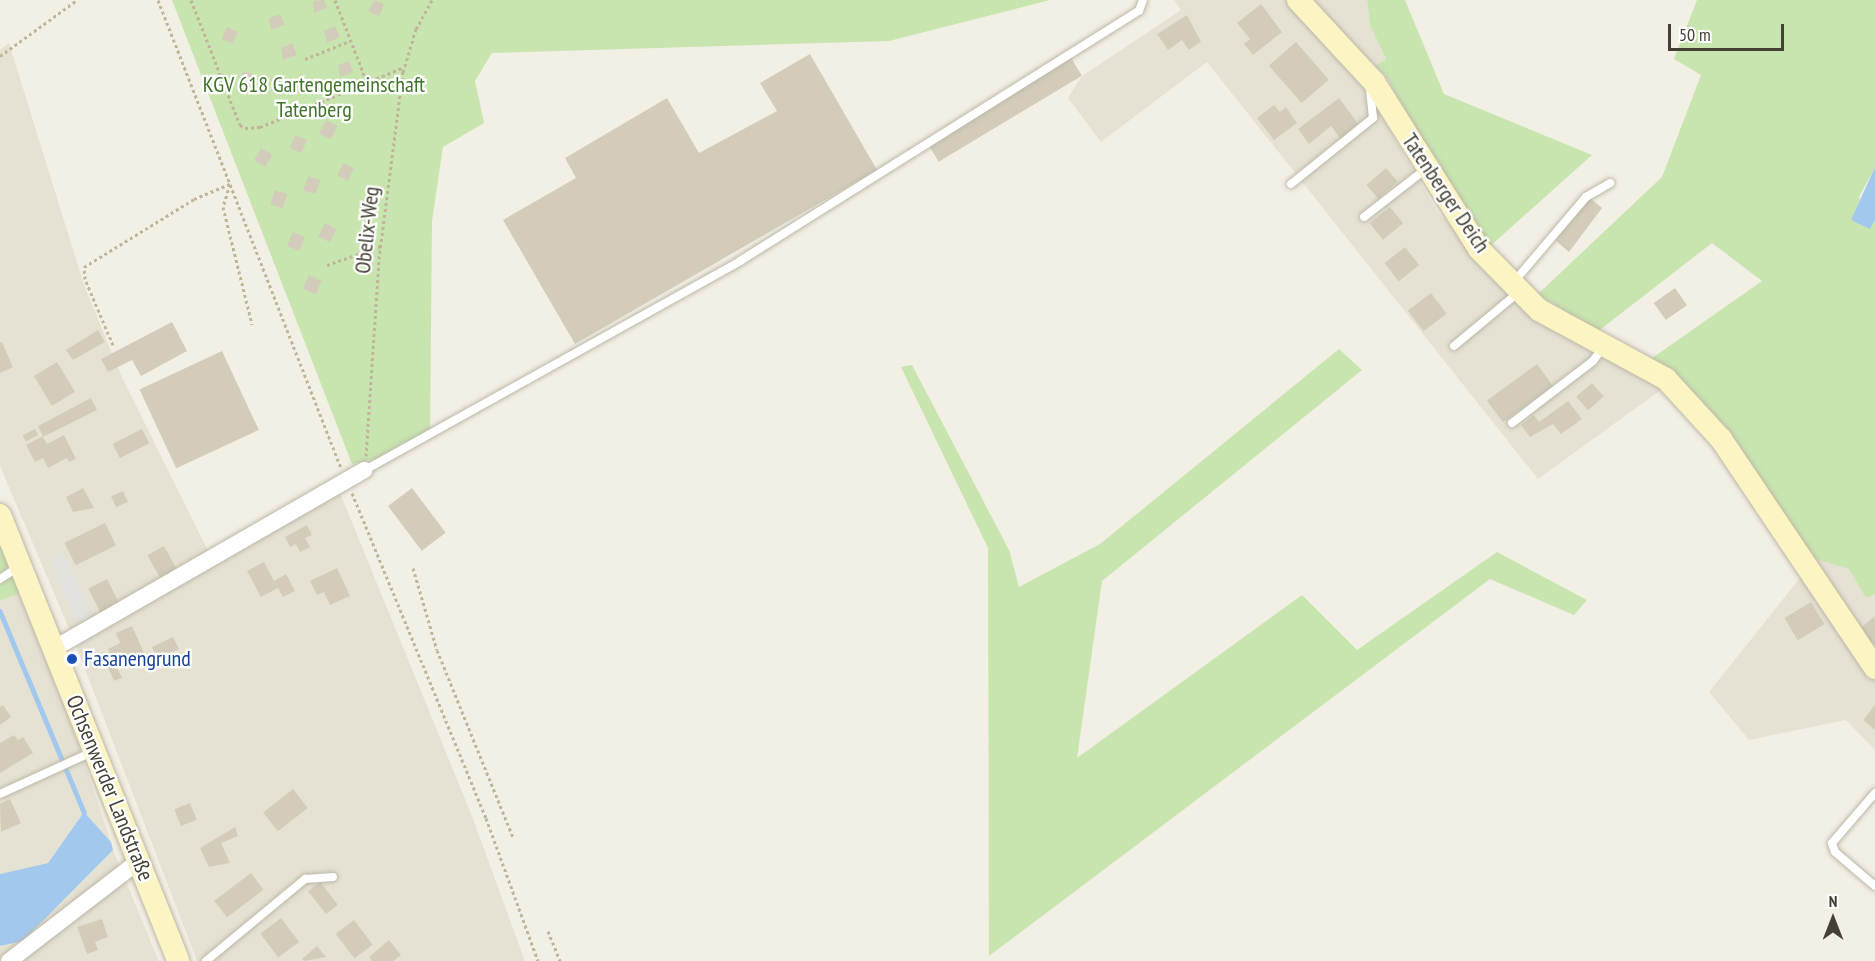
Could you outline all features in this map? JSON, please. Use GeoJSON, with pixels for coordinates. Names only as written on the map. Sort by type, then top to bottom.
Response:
{"type":"FeatureCollection","features":[{"type":"Feature","properties":{"kind":"street","name":"Tatenberger Deich"},"geometry":{"type":"LineString","coordinates":[[1298,0],[1374,82],[1479,249],[1539,310],[1666,379],[1721,439],[1875,668]]}},
{"type":"Feature","properties":{"kind":"street"},"geometry":{"type":"LineString","coordinates":[[55,648],[365,470]]}},
{"type":"Feature","properties":{"kind":"street","name":"Ochsenwerder Landstraße"},"geometry":{"type":"LineString","coordinates":[[0,515],[178,961]]}},
{"type":"Feature","properties":{"kind":"street"},"geometry":{"type":"LineString","coordinates":[[9,961],[140,861]]}},
{"type":"Feature","properties":{"kind":"lane"},"geometry":{"type":"LineString","coordinates":[[365,470],[740,261],[1139,10],[1143,0]]}},
{"type":"Feature","properties":{"kind":"lane"},"geometry":{"type":"LineString","coordinates":[[1291,184],[1373,118],[1369,91],[1374,82]]}},
{"type":"Feature","properties":{"kind":"lane"},"geometry":{"type":"LineString","coordinates":[[1364,217],[1428,167]]}},
{"type":"Feature","properties":{"kind":"lane"},"geometry":{"type":"LineString","coordinates":[[1454,346],[1517,287],[1586,197],[1610,183]]}},
{"type":"Feature","properties":{"kind":"lane"},"geometry":{"type":"LineString","coordinates":[[1512,423],[1593,361],[1604,345]]}},
{"type":"Feature","properties":{"kind":"lane"},"geometry":{"type":"LineString","coordinates":[[0,579],[21,566]]}},
{"type":"Feature","properties":{"kind":"lane"},"geometry":{"type":"LineString","coordinates":[[0,794],[96,751]]}},
{"type":"Feature","properties":{"kind":"lane"},"geometry":{"type":"LineString","coordinates":[[1875,793],[1832,843],[1835,852],[1875,886]]}},
{"type":"Feature","properties":{"kind":"lane"},"geometry":{"type":"LineString","coordinates":[[206,961],[305,879],[333,877]]}},
{"type":"Feature","properties":{"kind":"path"},"geometry":{"type":"LineString","coordinates":[[0,56],[77,0]]}},
{"type":"Feature","properties":{"kind":"path"},"geometry":{"type":"LineString","coordinates":[[158,0],[346,480],[486,818],[538,961]]}},
{"type":"Feature","properties":{"kind":"path"},"geometry":{"type":"LineString","coordinates":[[191,0],[240,125],[252,129],[368,85],[404,67]]}},
{"type":"Feature","properties":{"kind":"path"},"geometry":{"type":"LineString","coordinates":[[334,0],[368,85]]}},
{"type":"Feature","properties":{"kind":"path","name":"Obelix-Weg"},"geometry":{"type":"LineString","coordinates":[[365,470],[381,246],[404,67],[416,29],[432,0]]}},
{"type":"Feature","properties":{"kind":"path"},"geometry":{"type":"LineString","coordinates":[[304,59],[350,41]]}},
{"type":"Feature","properties":{"kind":"path"},"geometry":{"type":"LineString","coordinates":[[220,75],[227,75]]}},
{"type":"Feature","properties":{"kind":"path"},"geometry":{"type":"LineString","coordinates":[[230,184],[223,207],[252,324]]}},
{"type":"Feature","properties":{"kind":"path"},"geometry":{"type":"LineString","coordinates":[[113,345],[85,279],[84,267],[194,200],[230,184]]}},
{"type":"Feature","properties":{"kind":"path"},"geometry":{"type":"LineString","coordinates":[[327,265],[381,246]]}},
{"type":"Feature","properties":{"kind":"path"},"geometry":{"type":"LineString","coordinates":[[413,568],[437,650],[513,837]]}},
{"type":"Feature","properties":{"kind":"path"},"geometry":{"type":"LineString","coordinates":[[548,931],[560,961]]}},
{"type":"Feature","properties":{"kind":"shaded area"},"geometry":{"type":"Polygon","coordinates":[[[1174,0],[1287,0],[1360,80],[1438,213],[1536,310],[1665,387],[1538,479],[1207,62],[1101,142],[1068,98],[1082,76],[1181,10],[1174,0]]]}},
{"type":"Feature","properties":{"kind":"shaded area"},"geometry":{"type":"Polygon","coordinates":[[[1308,0],[1367,0],[1370,25],[1386,59],[1375,66],[1308,0]]]}},
{"type":"Feature","properties":{"kind":"shaded area"},"geometry":{"type":"Polygon","coordinates":[[[9,43],[84,285],[121,375],[213,561],[340,493],[472,816],[525,961],[197,961],[73,638],[0,466],[0,50],[9,43]]]}},
{"type":"Feature","properties":{"kind":"shaded area"},"geometry":{"type":"Polygon","coordinates":[[[63,553],[96,618],[78,626],[50,559],[63,553]]]}},
{"type":"Feature","properties":{"kind":"shaded area"},"geometry":{"type":"Polygon","coordinates":[[[1815,559],[1849,569],[1866,597],[1875,594],[1875,750],[1846,720],[1749,740],[1709,692],[1815,559]]]}},
{"type":"Feature","properties":{"kind":"shaded area"},"geometry":{"type":"Polygon","coordinates":[[[26,590],[111,842],[84,812],[48,863],[0,874],[0,601],[26,590]]]}},
{"type":"Feature","properties":{"kind":"shaded area"},"geometry":{"type":"Polygon","coordinates":[[[113,850],[159,961],[0,961],[0,946],[23,941],[113,850]]]}},
{"type":"Feature","properties":{"kind":"green space","name":"KGV 618 Gartengemeinschaft Tatenberg"},"geometry":{"type":"Polygon","coordinates":[[[172,0],[1050,0],[889,41],[492,53],[475,81],[484,123],[443,147],[432,221],[430,430],[377,459],[352,464],[172,0]]]}},
{"type":"Feature","properties":{"kind":"green space"},"geometry":{"type":"Polygon","coordinates":[[[1367,0],[1405,0],[1444,94],[1592,155],[1489,247],[1457,201],[1385,75],[1375,66],[1386,59],[1370,25],[1367,0]]]}},
{"type":"Feature","properties":{"kind":"green space"},"geometry":{"type":"Polygon","coordinates":[[[1697,0],[1875,0],[1875,167],[1859,197],[1870,229],[1875,220],[1875,594],[1866,598],[1849,569],[1815,559],[1648,361],[1762,281],[1712,243],[1597,332],[1538,294],[1662,177],[1701,75],[1674,59],[1697,0]]]}},
{"type":"Feature","properties":{"kind":"green space"},"geometry":{"type":"Polygon","coordinates":[[[1339,349],[1362,370],[1102,581],[1077,758],[1302,595],[1357,650],[1497,552],[1587,600],[1574,615],[1490,579],[989,956],[988,548],[901,367],[912,365],[1009,550],[1019,587],[1100,544],[1339,349]]]}},
{"type":"Feature","properties":{"kind":"green space"},"geometry":{"type":"Polygon","coordinates":[[[0,529],[26,590],[0,601],[0,529]]]}},
{"type":"Feature","properties":{"kind":"water"},"geometry":{"type":"Polygon","coordinates":[[[1875,167],[1875,220],[1870,229],[1851,220],[1875,167]]]}},
{"type":"Feature","properties":{"kind":"water"},"geometry":{"type":"Polygon","coordinates":[[[84,812],[111,842],[113,850],[23,941],[0,946],[0,874],[48,863],[84,812]]]}},
{"type":"Feature","properties":{"kind":"building"},"geometry":{"type":"Polygon","coordinates":[[[324,0],[327,8],[314,13],[313,1],[324,0]]]}},
{"type":"Feature","properties":{"kind":"building"},"geometry":{"type":"Polygon","coordinates":[[[375,0],[384,4],[379,16],[368,11],[375,0]]]}},
{"type":"Feature","properties":{"kind":"building"},"geometry":{"type":"Polygon","coordinates":[[[1261,4],[1282,32],[1253,55],[1244,44],[1250,39],[1237,23],[1261,4]]]}},
{"type":"Feature","properties":{"kind":"building"},"geometry":{"type":"Polygon","coordinates":[[[280,14],[285,25],[271,30],[269,18],[280,14]]]}},
{"type":"Feature","properties":{"kind":"building"},"geometry":{"type":"Polygon","coordinates":[[[1187,15],[1201,42],[1189,50],[1182,40],[1168,50],[1157,34],[1187,15]]]}},
{"type":"Feature","properties":{"kind":"building"},"geometry":{"type":"Polygon","coordinates":[[[335,26],[340,37],[327,43],[324,31],[335,26]]]}},
{"type":"Feature","properties":{"kind":"building"},"geometry":{"type":"Polygon","coordinates":[[[227,27],[238,32],[233,44],[222,39],[227,27]]]}},
{"type":"Feature","properties":{"kind":"building"},"geometry":{"type":"Polygon","coordinates":[[[1296,42],[1329,80],[1302,103],[1269,66],[1296,42]]]}},
{"type":"Feature","properties":{"kind":"building"},"geometry":{"type":"Polygon","coordinates":[[[292,43],[297,55],[283,60],[281,48],[292,43]]]}},
{"type":"Feature","properties":{"kind":"building"},"geometry":{"type":"Polygon","coordinates":[[[810,54],[877,170],[575,344],[503,220],[576,178],[565,158],[667,98],[699,153],[777,111],[760,83],[810,54]]]}},
{"type":"Feature","properties":{"kind":"building"},"geometry":{"type":"Polygon","coordinates":[[[1070,56],[1082,76],[939,162],[927,142],[1070,56]]]}},
{"type":"Feature","properties":{"kind":"building"},"geometry":{"type":"Polygon","coordinates":[[[349,61],[353,72],[340,77],[338,65],[349,61]]]}},
{"type":"Feature","properties":{"kind":"building"},"geometry":{"type":"Polygon","coordinates":[[[243,71],[255,75],[252,86],[239,82],[243,71]]]}},
{"type":"Feature","properties":{"kind":"building"},"geometry":{"type":"Polygon","coordinates":[[[305,77],[310,89],[297,94],[294,81],[305,77]]]}},
{"type":"Feature","properties":{"kind":"building"},"geometry":{"type":"Polygon","coordinates":[[[1339,98],[1359,125],[1341,139],[1331,126],[1309,144],[1298,129],[1339,98]]]}},
{"type":"Feature","properties":{"kind":"building"},"geometry":{"type":"Polygon","coordinates":[[[1274,105],[1280,112],[1286,107],[1297,123],[1274,140],[1257,118],[1274,105]]]}},
{"type":"Feature","properties":{"kind":"building"},"geometry":{"type":"Polygon","coordinates":[[[326,120],[338,126],[331,139],[319,133],[326,120]]]}},
{"type":"Feature","properties":{"kind":"building"},"geometry":{"type":"Polygon","coordinates":[[[295,135],[307,140],[301,153],[290,148],[295,135]]]}},
{"type":"Feature","properties":{"kind":"building"},"geometry":{"type":"Polygon","coordinates":[[[261,148],[272,154],[266,167],[254,160],[261,148]]]}},
{"type":"Feature","properties":{"kind":"building"},"geometry":{"type":"Polygon","coordinates":[[[343,163],[354,168],[348,181],[337,176],[343,163]]]}},
{"type":"Feature","properties":{"kind":"building"},"geometry":{"type":"Polygon","coordinates":[[[1386,168],[1398,182],[1378,199],[1366,185],[1386,168]]]}},
{"type":"Feature","properties":{"kind":"building"},"geometry":{"type":"Polygon","coordinates":[[[308,176],[320,180],[316,194],[303,190],[308,176]]]}},
{"type":"Feature","properties":{"kind":"building"},"geometry":{"type":"Polygon","coordinates":[[[275,190],[287,194],[283,208],[270,204],[275,190]]]}},
{"type":"Feature","properties":{"kind":"building"},"geometry":{"type":"Polygon","coordinates":[[[1590,198],[1602,208],[1569,252],[1555,240],[1590,198]]]}},
{"type":"Feature","properties":{"kind":"building"},"geometry":{"type":"Polygon","coordinates":[[[1390,207],[1403,223],[1383,240],[1370,223],[1390,207]]]}},
{"type":"Feature","properties":{"kind":"building"},"geometry":{"type":"Polygon","coordinates":[[[325,223],[337,229],[330,242],[318,236],[325,223]]]}},
{"type":"Feature","properties":{"kind":"building"},"geometry":{"type":"Polygon","coordinates":[[[293,232],[305,237],[299,251],[287,246],[293,232]]]}},
{"type":"Feature","properties":{"kind":"building"},"geometry":{"type":"Polygon","coordinates":[[[1405,247],[1419,265],[1399,281],[1385,263],[1405,247]]]}},
{"type":"Feature","properties":{"kind":"building"},"geometry":{"type":"Polygon","coordinates":[[[309,275],[322,281],[315,295],[303,289],[309,275]]]}},
{"type":"Feature","properties":{"kind":"building"},"geometry":{"type":"Polygon","coordinates":[[[1675,288],[1687,305],[1666,320],[1654,303],[1675,288]]]}},
{"type":"Feature","properties":{"kind":"building"},"geometry":{"type":"Polygon","coordinates":[[[1431,293],[1447,314],[1423,331],[1408,310],[1431,293]]]}},
{"type":"Feature","properties":{"kind":"building"},"geometry":{"type":"Polygon","coordinates":[[[172,322],[187,351],[141,376],[132,360],[108,372],[101,359],[172,322]]]}},
{"type":"Feature","properties":{"kind":"building"},"geometry":{"type":"Polygon","coordinates":[[[98,330],[105,342],[73,360],[66,350],[98,330]]]}},
{"type":"Feature","properties":{"kind":"building"},"geometry":{"type":"Polygon","coordinates":[[[2,342],[13,367],[0,373],[0,343],[2,342]]]}},
{"type":"Feature","properties":{"kind":"building"},"geometry":{"type":"Polygon","coordinates":[[[222,351],[259,430],[176,468],[140,389],[222,351]]]}},
{"type":"Feature","properties":{"kind":"building"},"geometry":{"type":"Polygon","coordinates":[[[57,362],[75,392],[52,406],[34,376],[57,362]]]}},
{"type":"Feature","properties":{"kind":"building"},"geometry":{"type":"Polygon","coordinates":[[[1537,364],[1553,386],[1503,422],[1487,400],[1537,364]]]}},
{"type":"Feature","properties":{"kind":"building"},"geometry":{"type":"Polygon","coordinates":[[[1592,383],[1604,397],[1588,410],[1576,397],[1592,383]]]}},
{"type":"Feature","properties":{"kind":"building"},"geometry":{"type":"Polygon","coordinates":[[[91,398],[97,410],[43,437],[47,444],[64,435],[76,459],[69,462],[67,458],[48,468],[43,458],[35,462],[26,445],[43,436],[38,426],[91,398]]]}},
{"type":"Feature","properties":{"kind":"building"},"geometry":{"type":"Polygon","coordinates":[[[1568,401],[1582,419],[1561,434],[1553,424],[1530,437],[1521,425],[1534,415],[1539,422],[1568,401]]]}},
{"type":"Feature","properties":{"kind":"building"},"geometry":{"type":"Polygon","coordinates":[[[35,429],[38,435],[26,442],[23,435],[35,429]]]}},
{"type":"Feature","properties":{"kind":"building"},"geometry":{"type":"Polygon","coordinates":[[[142,429],[149,443],[120,458],[113,444],[142,429]]]}},
{"type":"Feature","properties":{"kind":"building"},"geometry":{"type":"Polygon","coordinates":[[[83,488],[94,508],[73,512],[66,497],[83,488]]]}},
{"type":"Feature","properties":{"kind":"building"},"geometry":{"type":"Polygon","coordinates":[[[412,488],[446,533],[422,551],[388,506],[412,488]]]}},
{"type":"Feature","properties":{"kind":"building"},"geometry":{"type":"Polygon","coordinates":[[[123,491],[128,502],[116,507],[111,496],[123,491]]]}},
{"type":"Feature","properties":{"kind":"building"},"geometry":{"type":"Polygon","coordinates":[[[105,523],[116,545],[76,565],[65,543],[105,523]]]}},
{"type":"Feature","properties":{"kind":"building"},"geometry":{"type":"Polygon","coordinates":[[[307,525],[312,535],[305,538],[310,547],[300,552],[296,544],[290,547],[285,537],[307,525]]]}},
{"type":"Feature","properties":{"kind":"building"},"geometry":{"type":"Polygon","coordinates":[[[164,546],[177,569],[160,578],[147,555],[164,546]]]}},
{"type":"Feature","properties":{"kind":"building"},"geometry":{"type":"Polygon","coordinates":[[[264,562],[274,581],[286,574],[295,591],[283,597],[278,588],[261,597],[247,571],[264,562]]]}},
{"type":"Feature","properties":{"kind":"building"},"geometry":{"type":"Polygon","coordinates":[[[337,568],[350,596],[330,605],[324,592],[317,595],[310,581],[337,568]]]}},
{"type":"Feature","properties":{"kind":"building"},"geometry":{"type":"Polygon","coordinates":[[[107,579],[120,604],[101,613],[88,589],[107,579]]]}},
{"type":"Feature","properties":{"kind":"building"},"geometry":{"type":"Polygon","coordinates":[[[1811,602],[1824,624],[1798,640],[1784,618],[1811,602]]]}},
{"type":"Feature","properties":{"kind":"building"},"geometry":{"type":"Polygon","coordinates":[[[1875,616],[1875,646],[1857,631],[1875,616]]]}},
{"type":"Feature","properties":{"kind":"building"},"geometry":{"type":"Polygon","coordinates":[[[132,626],[145,655],[117,667],[122,678],[114,681],[105,660],[112,658],[108,649],[120,643],[116,633],[132,626]]]}},
{"type":"Feature","properties":{"kind":"building"},"geometry":{"type":"Polygon","coordinates":[[[173,637],[179,649],[173,652],[176,659],[166,664],[163,657],[158,660],[152,647],[173,637]]]}},
{"type":"Feature","properties":{"kind":"building"},"geometry":{"type":"Polygon","coordinates":[[[3,705],[11,717],[0,725],[0,707],[3,705]]]}},
{"type":"Feature","properties":{"kind":"building"},"geometry":{"type":"Polygon","coordinates":[[[1875,705],[1875,730],[1863,720],[1875,705]]]}},
{"type":"Feature","properties":{"kind":"building"},"geometry":{"type":"Polygon","coordinates":[[[14,735],[18,740],[23,737],[33,753],[0,773],[0,743],[14,735]]]}},
{"type":"Feature","properties":{"kind":"building"},"geometry":{"type":"Polygon","coordinates":[[[293,789],[308,808],[278,831],[263,812],[293,789]]]}},
{"type":"Feature","properties":{"kind":"building"},"geometry":{"type":"Polygon","coordinates":[[[10,799],[21,823],[1,832],[0,804],[10,799]]]}},
{"type":"Feature","properties":{"kind":"building"},"geometry":{"type":"Polygon","coordinates":[[[190,803],[197,820],[181,826],[174,809],[190,803]]]}},
{"type":"Feature","properties":{"kind":"building"},"geometry":{"type":"Polygon","coordinates":[[[235,827],[238,836],[221,843],[230,863],[209,867],[200,848],[235,827]]]}},
{"type":"Feature","properties":{"kind":"building"},"geometry":{"type":"Polygon","coordinates":[[[251,873],[264,890],[227,917],[214,901],[251,873]]]}},
{"type":"Feature","properties":{"kind":"building"},"geometry":{"type":"Polygon","coordinates":[[[320,882],[338,905],[326,914],[308,891],[320,882]]]}},
{"type":"Feature","properties":{"kind":"building"},"geometry":{"type":"Polygon","coordinates":[[[281,918],[299,942],[278,958],[260,934],[281,918]]]}},
{"type":"Feature","properties":{"kind":"building"},"geometry":{"type":"Polygon","coordinates":[[[102,919],[108,937],[95,942],[98,950],[87,954],[77,927],[102,919]]]}},
{"type":"Feature","properties":{"kind":"building"},"geometry":{"type":"Polygon","coordinates":[[[354,920],[373,945],[354,959],[336,934],[354,920]]]}},
{"type":"Feature","properties":{"kind":"building"},"geometry":{"type":"Polygon","coordinates":[[[389,940],[401,955],[393,961],[372,961],[369,957],[389,940]]]}},
{"type":"Feature","properties":{"kind":"building"},"geometry":{"type":"Polygon","coordinates":[[[317,946],[326,957],[304,961],[302,959],[317,946]]]}},
{"type":"Feature","properties":{"kind":"waterway"},"geometry":{"type":"LineString","coordinates":[[0,611],[84,812]]}},
{"type":"Feature","properties":{"kind":"place","name":"Fasanengrund"},"geometry":{"type":"Point","coordinates":[72,659]}}]}
